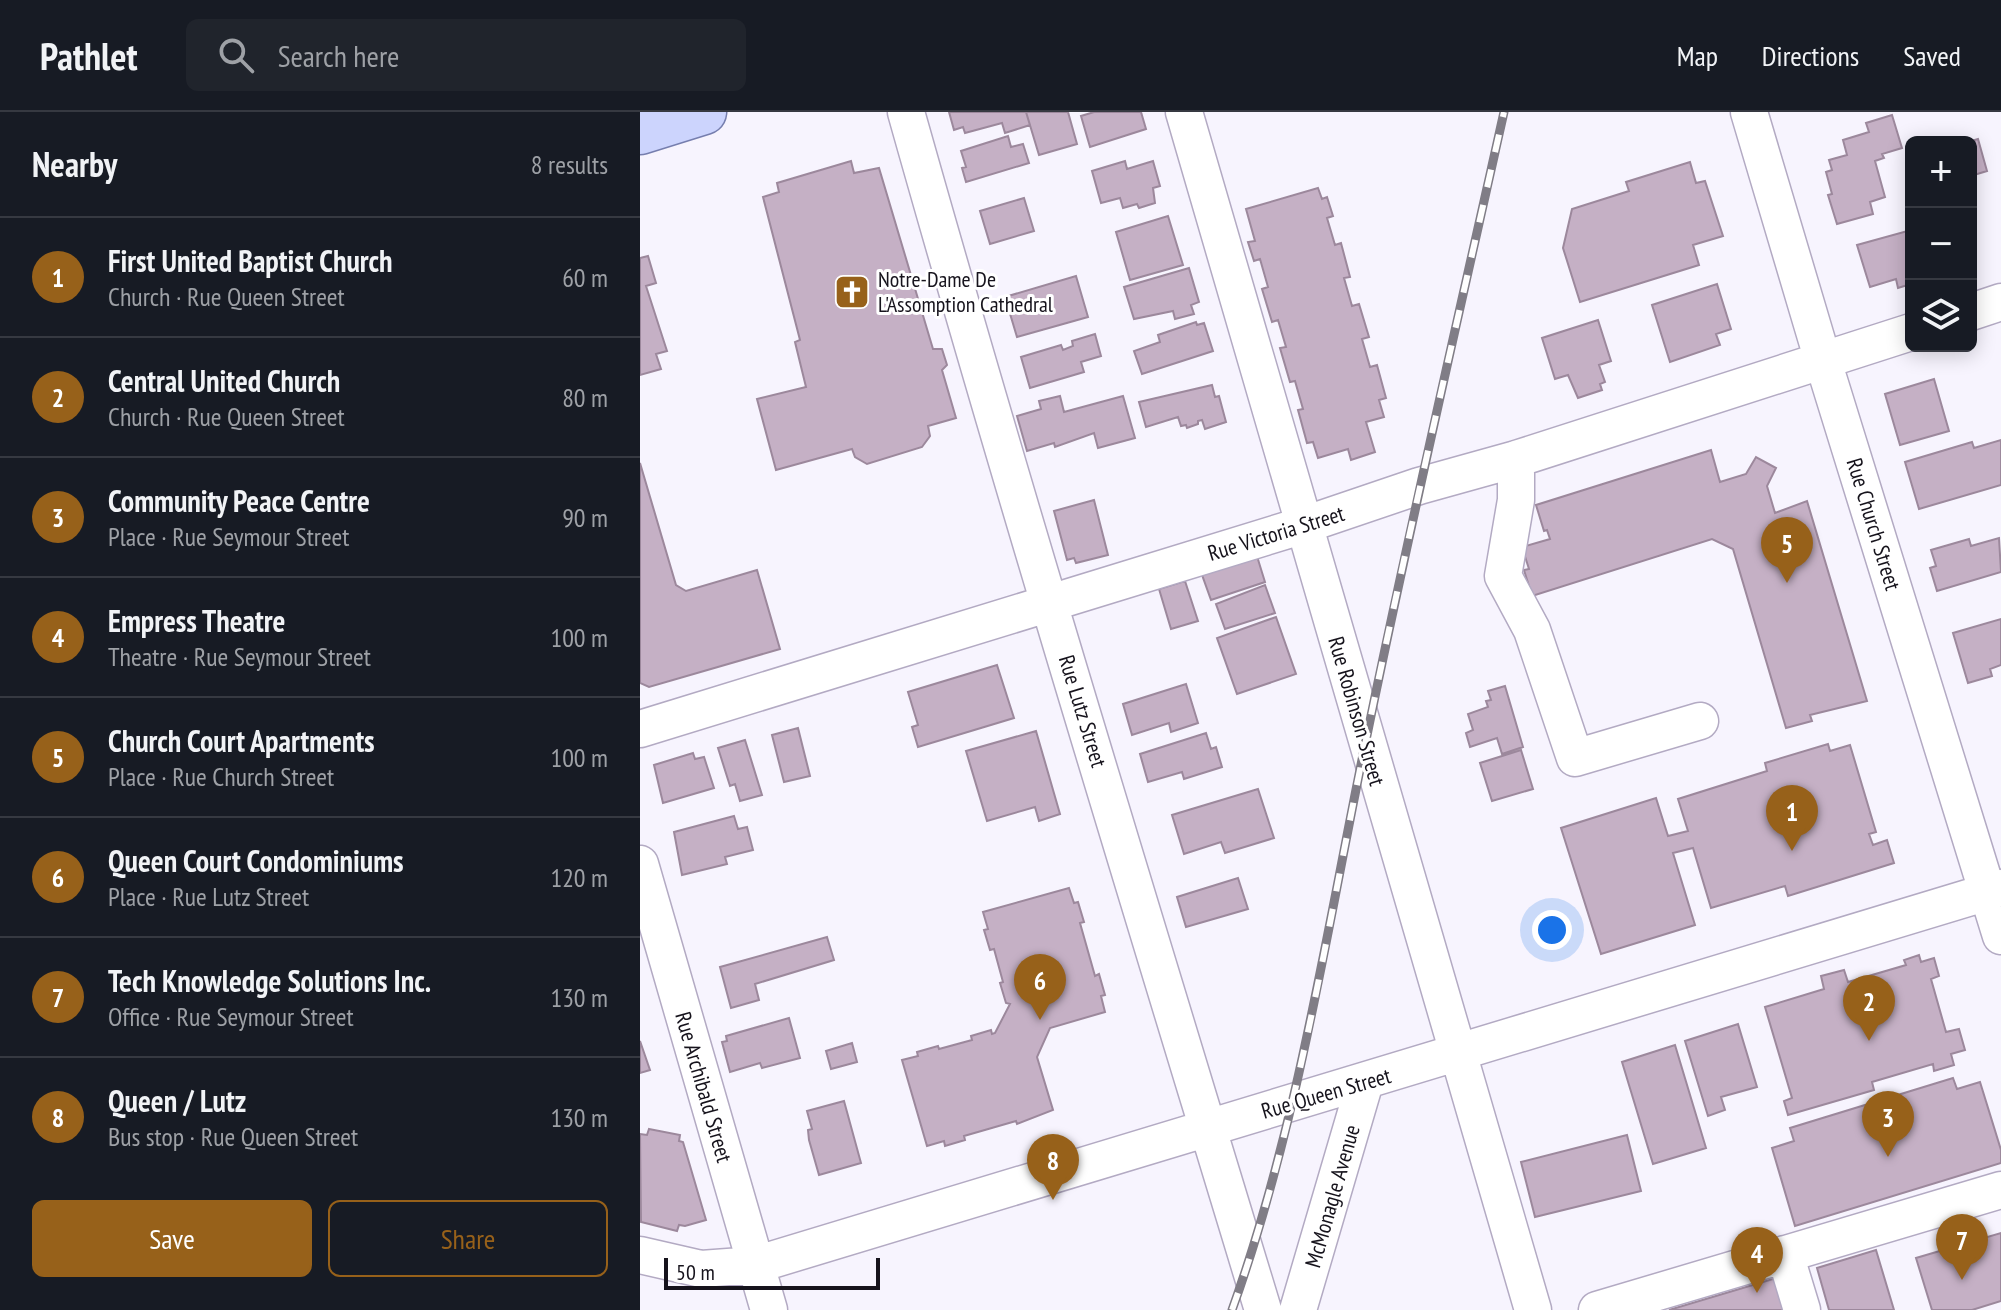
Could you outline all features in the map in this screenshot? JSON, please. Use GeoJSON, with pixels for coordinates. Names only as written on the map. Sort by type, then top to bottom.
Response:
{"type":"FeatureCollection","features":[{"type":"Feature","properties":{"kind":"main road"},"geometry":{"type":"LineString","coordinates":[[640,132],[704,112]]}},
{"type":"Feature","properties":{"kind":"street","name":"Rue Lutz Street"},"geometry":{"type":"LineString","coordinates":[[906,112],[990,408],[1263,1310]]}},
{"type":"Feature","properties":{"kind":"street","name":"Rue Robinson Street"},"geometry":{"type":"LineString","coordinates":[[1184,112],[1533,1310]]}},
{"type":"Feature","properties":{"kind":"street","name":"Rue Church Street"},"geometry":{"type":"LineString","coordinates":[[1749,112],[1823,361],[1995,890],[2001,936]]}},
{"type":"Feature","properties":{"kind":"street"},"geometry":{"type":"LineString","coordinates":[[1977,310],[2001,302]]}},
{"type":"Feature","properties":{"kind":"street","name":"Rue Victoria Street"},"geometry":{"type":"LineString","coordinates":[[640,729],[1304,525],[1419,486],[1516,459],[1905,334]]}},
{"type":"Feature","properties":{"kind":"street"},"geometry":{"type":"LineString","coordinates":[[1516,459],[1516,500],[1503,576],[1532,630],[1575,758],[1700,721]]}},
{"type":"Feature","properties":{"kind":"street","name":"Rue Archibald Street"},"geometry":{"type":"LineString","coordinates":[[640,864],[769,1310]]}},
{"type":"Feature","properties":{"kind":"street","name":"Rue Queen Street"},"geometry":{"type":"LineString","coordinates":[[643,1263],[701,1269],[755,1265],[1995,890]]}},
{"type":"Feature","properties":{"kind":"street","name":"McMonagle Avenue"},"geometry":{"type":"LineString","coordinates":[[1298,1310],[1365,1082]]}},
{"type":"Feature","properties":{"kind":"street"},"geometry":{"type":"LineString","coordinates":[[1597,1310],[2001,1190]]}},
{"type":"Feature","properties":{"kind":"street"},"geometry":{"type":"LineString","coordinates":[[1785,1254],[1802,1310]]}},
{"type":"Feature","properties":{"kind":"building"},"geometry":{"type":"Polygon","coordinates":[[[949,112],[1026,112],[1030,125],[1005,133],[1002,123],[965,133],[963,127],[954,130],[949,112]]]}},
{"type":"Feature","properties":{"kind":"building"},"geometry":{"type":"Polygon","coordinates":[[[1026,112],[1068,112],[1077,144],[1039,155],[1026,112]]]}},
{"type":"Feature","properties":{"kind":"building"},"geometry":{"type":"Polygon","coordinates":[[[1094,112],[1141,112],[1146,129],[1090,147],[1081,116],[1094,112]]]}},
{"type":"Feature","properties":{"kind":"building"},"geometry":{"type":"Polygon","coordinates":[[[1892,115],[1902,148],[1882,154],[1884,158],[1875,161],[1885,197],[1870,202],[1873,214],[1837,224],[1828,195],[1832,194],[1826,172],[1832,170],[1829,160],[1847,155],[1843,140],[1869,132],[1866,123],[1892,115]]]}},
{"type":"Feature","properties":{"kind":"building"},"geometry":{"type":"Polygon","coordinates":[[[1008,136],[1011,147],[1023,144],[1029,163],[966,182],[961,151],[1008,136]]]}},
{"type":"Feature","properties":{"kind":"building"},"geometry":{"type":"Polygon","coordinates":[[[1977,139],[1987,171],[1977,174],[1977,139]]]}},
{"type":"Feature","properties":{"kind":"building","name":"Notre-Dame De L'Assomption Cathedral"},"geometry":{"type":"Polygon","coordinates":[[[851,161],[854,173],[879,168],[933,349],[942,349],[947,365],[942,370],[956,418],[928,426],[930,436],[922,447],[867,464],[855,457],[852,449],[776,470],[757,399],[806,387],[795,342],[800,340],[763,197],[779,192],[777,183],[851,161]]]}},
{"type":"Feature","properties":{"kind":"building"},"geometry":{"type":"Polygon","coordinates":[[[1125,161],[1127,169],[1153,161],[1160,186],[1153,188],[1155,203],[1139,208],[1137,204],[1123,208],[1120,198],[1101,203],[1092,171],[1125,161]]]}},
{"type":"Feature","properties":{"kind":"building"},"geometry":{"type":"Polygon","coordinates":[[[1690,162],[1696,183],[1705,181],[1723,236],[1693,245],[1699,265],[1580,302],[1563,248],[1572,209],[1629,191],[1626,182],[1690,162]]]}},
{"type":"Feature","properties":{"kind":"building"},"geometry":{"type":"Polygon","coordinates":[[[1318,188],[1322,199],[1327,197],[1333,216],[1327,218],[1335,245],[1341,243],[1350,277],[1344,278],[1352,306],[1359,304],[1369,337],[1362,339],[1370,367],[1377,365],[1386,398],[1379,400],[1384,417],[1366,422],[1375,452],[1351,460],[1348,449],[1318,458],[1313,442],[1307,443],[1298,410],[1303,409],[1295,381],[1290,382],[1280,348],[1286,347],[1278,320],[1272,322],[1262,289],[1268,287],[1260,259],[1254,261],[1248,242],[1255,241],[1246,209],[1318,188]]]}},
{"type":"Feature","properties":{"kind":"building"},"geometry":{"type":"Polygon","coordinates":[[[1024,198],[1034,231],[990,244],[980,211],[1024,198]]]}},
{"type":"Feature","properties":{"kind":"building"},"geometry":{"type":"Polygon","coordinates":[[[1168,216],[1183,265],[1130,280],[1116,232],[1168,216]]]}},
{"type":"Feature","properties":{"kind":"building"},"geometry":{"type":"Polygon","coordinates":[[[1905,232],[1905,286],[1898,288],[1896,279],[1870,287],[1857,245],[1905,232]]]}},
{"type":"Feature","properties":{"kind":"building"},"geometry":{"type":"Polygon","coordinates":[[[648,256],[656,283],[646,286],[667,351],[656,354],[661,369],[640,375],[640,258],[648,256]]]}},
{"type":"Feature","properties":{"kind":"building"},"geometry":{"type":"Polygon","coordinates":[[[1189,268],[1199,302],[1191,305],[1194,314],[1175,319],[1173,311],[1134,319],[1124,287],[1189,268]]]}},
{"type":"Feature","properties":{"kind":"building"},"geometry":{"type":"Polygon","coordinates":[[[1076,276],[1088,317],[1017,337],[1005,297],[1076,276]]]}},
{"type":"Feature","properties":{"kind":"building"},"geometry":{"type":"Polygon","coordinates":[[[1717,284],[1731,329],[1716,334],[1720,345],[1670,362],[1652,305],[1717,284]]]}},
{"type":"Feature","properties":{"kind":"building"},"geometry":{"type":"Polygon","coordinates":[[[1598,320],[1611,361],[1599,365],[1605,382],[1600,384],[1602,390],[1578,398],[1568,375],[1555,379],[1542,338],[1598,320]]]}},
{"type":"Feature","properties":{"kind":"building"},"geometry":{"type":"Polygon","coordinates":[[[1196,322],[1197,325],[1204,323],[1213,351],[1142,374],[1134,351],[1160,342],[1158,335],[1196,322]]]}},
{"type":"Feature","properties":{"kind":"building"},"geometry":{"type":"Polygon","coordinates":[[[1095,334],[1101,356],[1081,362],[1084,372],[1030,388],[1021,357],[1061,345],[1063,350],[1073,346],[1072,341],[1095,334]]]}},
{"type":"Feature","properties":{"kind":"building"},"geometry":{"type":"Polygon","coordinates":[[[1934,379],[1949,431],[1900,445],[1885,394],[1934,379]]]}},
{"type":"Feature","properties":{"kind":"building"},"geometry":{"type":"Polygon","coordinates":[[[1212,385],[1215,397],[1219,396],[1226,422],[1205,429],[1202,420],[1187,428],[1186,425],[1181,426],[1178,417],[1146,427],[1139,402],[1212,385]]]}},
{"type":"Feature","properties":{"kind":"building"},"geometry":{"type":"Polygon","coordinates":[[[1060,396],[1064,412],[1123,396],[1135,438],[1098,448],[1094,433],[1055,447],[1054,443],[1027,451],[1017,416],[1041,409],[1039,401],[1060,396]]]}},
{"type":"Feature","properties":{"kind":"building"},"geometry":{"type":"Polygon","coordinates":[[[2001,440],[2001,485],[1919,509],[1905,462],[1972,442],[1974,448],[2001,440]]]}},
{"type":"Feature","properties":{"kind":"building"},"geometry":{"type":"Polygon","coordinates":[[[1711,450],[1720,482],[1746,474],[1756,457],[1776,468],[1767,486],[1775,513],[1807,501],[1867,701],[1810,715],[1812,721],[1786,728],[1733,549],[1712,539],[1532,596],[1524,570],[1529,569],[1522,547],[1550,539],[1547,530],[1544,531],[1536,505],[1711,450]]]}},
{"type":"Feature","properties":{"kind":"building"},"geometry":{"type":"Polygon","coordinates":[[[640,463],[676,585],[686,591],[757,570],[780,649],[649,687],[640,683],[640,463]]]}},
{"type":"Feature","properties":{"kind":"building"},"geometry":{"type":"Polygon","coordinates":[[[1094,500],[1108,555],[1076,563],[1074,558],[1067,560],[1054,511],[1094,500]]]}},
{"type":"Feature","properties":{"kind":"building"},"geometry":{"type":"Polygon","coordinates":[[[1999,538],[2001,572],[1937,591],[1930,568],[1936,566],[1931,550],[1969,539],[1971,546],[1999,538]]]}},
{"type":"Feature","properties":{"kind":"building"},"geometry":{"type":"Polygon","coordinates":[[[1256,553],[1265,582],[1211,600],[1201,572],[1256,553]]]}},
{"type":"Feature","properties":{"kind":"building"},"geometry":{"type":"Polygon","coordinates":[[[1185,581],[1198,621],[1171,629],[1159,589],[1185,581]]]}},
{"type":"Feature","properties":{"kind":"building"},"geometry":{"type":"Polygon","coordinates":[[[1265,585],[1275,613],[1225,629],[1216,604],[1265,585]]]}},
{"type":"Feature","properties":{"kind":"building"},"geometry":{"type":"Polygon","coordinates":[[[1276,617],[1296,674],[1237,694],[1217,638],[1276,617]]]}},
{"type":"Feature","properties":{"kind":"building"},"geometry":{"type":"Polygon","coordinates":[[[2001,619],[2001,665],[1990,669],[1992,676],[1968,683],[1953,633],[2001,619]]]}},
{"type":"Feature","properties":{"kind":"building"},"geometry":{"type":"Polygon","coordinates":[[[997,665],[1014,718],[918,747],[912,727],[918,725],[908,692],[997,665]]]}},
{"type":"Feature","properties":{"kind":"building"},"geometry":{"type":"Polygon","coordinates":[[[1186,684],[1198,723],[1171,732],[1169,723],[1132,735],[1123,704],[1186,684]]]}},
{"type":"Feature","properties":{"kind":"building"},"geometry":{"type":"Polygon","coordinates":[[[1505,686],[1523,747],[1502,754],[1497,738],[1470,747],[1466,733],[1473,730],[1468,714],[1488,707],[1486,701],[1491,700],[1488,691],[1505,686]]]}},
{"type":"Feature","properties":{"kind":"building"},"geometry":{"type":"Polygon","coordinates":[[[798,728],[810,776],[784,782],[772,735],[798,728]]]}},
{"type":"Feature","properties":{"kind":"building"},"geometry":{"type":"Polygon","coordinates":[[[1036,731],[1060,814],[1039,821],[1035,807],[987,821],[966,751],[1036,731]]]}},
{"type":"Feature","properties":{"kind":"building"},"geometry":{"type":"Polygon","coordinates":[[[1206,733],[1211,749],[1216,747],[1222,767],[1184,779],[1182,772],[1148,782],[1140,754],[1206,733]]]}},
{"type":"Feature","properties":{"kind":"building"},"geometry":{"type":"Polygon","coordinates":[[[745,740],[762,795],[740,801],[735,784],[730,786],[718,748],[745,740]]]}},
{"type":"Feature","properties":{"kind":"building"},"geometry":{"type":"Polygon","coordinates":[[[1828,744],[1830,751],[1850,745],[1876,832],[1869,834],[1873,845],[1887,840],[1894,863],[1788,896],[1785,886],[1711,908],[1693,848],[1673,853],[1695,925],[1601,954],[1561,828],[1656,798],[1668,836],[1688,831],[1678,799],[1767,771],[1765,763],[1828,744]]]}},
{"type":"Feature","properties":{"kind":"building"},"geometry":{"type":"Polygon","coordinates":[[[1521,750],[1533,789],[1492,801],[1480,763],[1521,750]]]}},
{"type":"Feature","properties":{"kind":"building"},"geometry":{"type":"Polygon","coordinates":[[[693,753],[695,759],[704,757],[714,788],[663,803],[654,765],[693,753]]]}},
{"type":"Feature","properties":{"kind":"building"},"geometry":{"type":"Polygon","coordinates":[[[1258,789],[1274,838],[1225,853],[1221,842],[1184,854],[1172,815],[1258,789]]]}},
{"type":"Feature","properties":{"kind":"building"},"geometry":{"type":"Polygon","coordinates":[[[734,816],[738,829],[747,827],[753,850],[725,857],[727,864],[682,875],[674,832],[734,816]]]}},
{"type":"Feature","properties":{"kind":"building"},"geometry":{"type":"Polygon","coordinates":[[[1238,878],[1248,909],[1186,927],[1177,897],[1238,878]]]}},
{"type":"Feature","properties":{"kind":"building"},"geometry":{"type":"Polygon","coordinates":[[[1069,888],[1074,903],[1078,902],[1084,922],[1080,923],[1095,976],[1099,974],[1105,995],[1101,996],[1105,1012],[1050,1028],[1037,1057],[1053,1110],[1017,1124],[1016,1121],[964,1136],[965,1140],[945,1146],[944,1141],[927,1146],[902,1060],[938,1046],[939,1049],[972,1040],[971,1036],[991,1030],[992,1034],[995,1033],[1010,1004],[1006,1003],[994,949],[990,950],[984,930],[988,929],[983,912],[1069,888]]]}},
{"type":"Feature","properties":{"kind":"building"},"geometry":{"type":"Polygon","coordinates":[[[827,937],[834,960],[755,984],[759,1000],[731,1008],[720,967],[827,937]]]}},
{"type":"Feature","properties":{"kind":"building"},"geometry":{"type":"Polygon","coordinates":[[[1919,955],[1921,962],[1934,958],[1939,976],[1931,979],[1946,1032],[1959,1029],[1965,1050],[1951,1054],[1954,1065],[1934,1071],[1933,1064],[1872,1082],[1874,1090],[1788,1115],[1784,1101],[1792,1098],[1765,1007],[1824,989],[1821,976],[1844,970],[1848,982],[1906,965],[1904,960],[1919,955]]]}},
{"type":"Feature","properties":{"kind":"building"},"geometry":{"type":"Polygon","coordinates":[[[789,1018],[800,1058],[762,1068],[760,1063],[730,1072],[722,1042],[727,1041],[726,1036],[789,1018]]]}},
{"type":"Feature","properties":{"kind":"building"},"geometry":{"type":"Polygon","coordinates":[[[1738,1024],[1757,1087],[1721,1097],[1725,1110],[1708,1116],[1685,1041],[1738,1024]]]}},
{"type":"Feature","properties":{"kind":"building"},"geometry":{"type":"Polygon","coordinates":[[[640,1041],[650,1070],[640,1073],[640,1041]]]}},
{"type":"Feature","properties":{"kind":"building"},"geometry":{"type":"Polygon","coordinates":[[[852,1043],[857,1062],[831,1069],[826,1051],[852,1043]]]}},
{"type":"Feature","properties":{"kind":"building"},"geometry":{"type":"Polygon","coordinates":[[[1675,1045],[1706,1148],[1653,1164],[1622,1062],[1675,1045]]]}},
{"type":"Feature","properties":{"kind":"building"},"geometry":{"type":"Polygon","coordinates":[[[1953,1078],[1957,1089],[1980,1082],[2001,1150],[2001,1163],[1795,1226],[1772,1148],[1794,1141],[1790,1128],[1953,1078]]]}},
{"type":"Feature","properties":{"kind":"building"},"geometry":{"type":"Polygon","coordinates":[[[844,1101],[861,1163],[819,1175],[809,1140],[808,1130],[812,1129],[807,1111],[844,1101]]]}},
{"type":"Feature","properties":{"kind":"building"},"geometry":{"type":"Polygon","coordinates":[[[649,1129],[680,1135],[679,1141],[683,1142],[706,1220],[679,1225],[677,1231],[641,1222],[640,1134],[647,1135],[649,1129]]]}},
{"type":"Feature","properties":{"kind":"building"},"geometry":{"type":"Polygon","coordinates":[[[1627,1135],[1641,1191],[1535,1217],[1521,1162],[1627,1135]]]}},
{"type":"Feature","properties":{"kind":"building"},"geometry":{"type":"Polygon","coordinates":[[[2001,1233],[2001,1301],[1972,1310],[1932,1310],[1916,1258],[2001,1233]]]}},
{"type":"Feature","properties":{"kind":"building"},"geometry":{"type":"Polygon","coordinates":[[[1876,1250],[1894,1310],[1829,1310],[1817,1268],[1876,1250]]]}},
{"type":"Feature","properties":{"kind":"building"},"geometry":{"type":"Polygon","coordinates":[[[1783,1276],[1793,1310],[1669,1310],[1783,1276]]]}},
{"type":"Feature","properties":{"kind":"railway"},"geometry":{"type":"LineString","coordinates":[[1232,1310],[1255,1242],[1292,1102],[1398,587],[1504,112]]}},
{"type":"Feature","properties":{"kind":"place","name":"Notre-Dame De L'Assomption Cathedral"},"geometry":{"type":"Point","coordinates":[852,292]}},
{"type":"Feature","properties":{"kind":"place","name":"Church Court Apartments"},"geometry":{"type":"Point","coordinates":[1787,583]}},
{"type":"Feature","properties":{"kind":"place","name":"First United Baptist Church"},"geometry":{"type":"Point","coordinates":[1792,851]}},
{"type":"Feature","properties":{"kind":"place","name":"Queen Court Condominiums"},"geometry":{"type":"Point","coordinates":[1040,1020]}},
{"type":"Feature","properties":{"kind":"place","name":"Central United Church"},"geometry":{"type":"Point","coordinates":[1869,1041]}},
{"type":"Feature","properties":{"kind":"place","name":"Community Peace Centre"},"geometry":{"type":"Point","coordinates":[1888,1157]}},
{"type":"Feature","properties":{"kind":"place","name":"Queen / Lutz"},"geometry":{"type":"Point","coordinates":[1053,1200]}},
{"type":"Feature","properties":{"kind":"place","name":"Tech Knowledge Solutions Inc."},"geometry":{"type":"Point","coordinates":[1962,1280]}},
{"type":"Feature","properties":{"kind":"place","name":"Empress Theatre"},"geometry":{"type":"Point","coordinates":[1757,1293]}}]}
